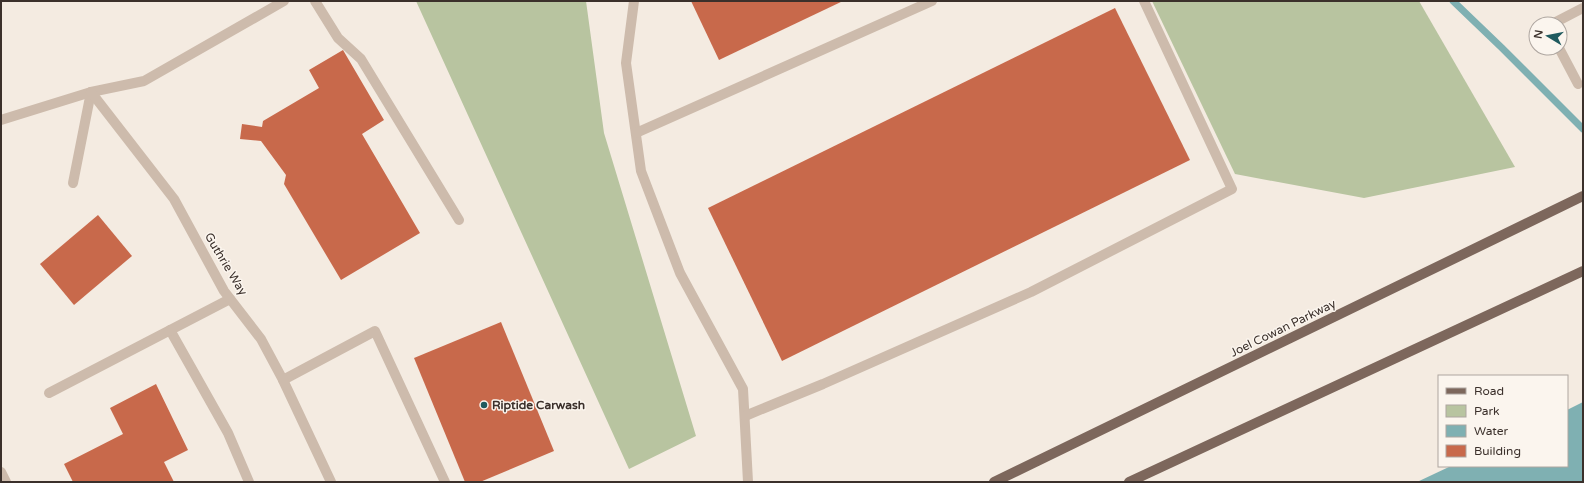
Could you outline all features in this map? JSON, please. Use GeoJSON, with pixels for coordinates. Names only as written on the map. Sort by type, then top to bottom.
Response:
{"type":"FeatureCollection","features":[{"type":"Feature","properties":{"kind":"main road","name":"Joel Cowan Parkway"},"geometry":{"type":"LineString","coordinates":[[994,482],[1583,196]]}},
{"type":"Feature","properties":{"kind":"main road"},"geometry":{"type":"LineString","coordinates":[[1129,482],[1583,271]]}},
{"type":"Feature","properties":{"kind":"street"},"geometry":{"type":"LineString","coordinates":[[1,120],[91,92],[144,81],[284,1]]}},
{"type":"Feature","properties":{"kind":"street"},"geometry":{"type":"LineString","coordinates":[[315,1],[338,38],[361,59],[459,220]]}},
{"type":"Feature","properties":{"kind":"street"},"geometry":{"type":"LineString","coordinates":[[634,1],[626,63],[641,171],[680,273],[743,389],[748,482]]}},
{"type":"Feature","properties":{"kind":"street"},"geometry":{"type":"LineString","coordinates":[[636,134],[932,1]]}},
{"type":"Feature","properties":{"kind":"street"},"geometry":{"type":"LineString","coordinates":[[745,416],[824,384],[1031,292],[1232,189],[1144,1]]}},
{"type":"Feature","properties":{"kind":"street"},"geometry":{"type":"LineString","coordinates":[[1568,16],[1583,8]]}},
{"type":"Feature","properties":{"kind":"street"},"geometry":{"type":"LineString","coordinates":[[1564,56],[1578,84]]}},
{"type":"Feature","properties":{"kind":"street"},"geometry":{"type":"LineString","coordinates":[[73,183],[91,92]]}},
{"type":"Feature","properties":{"kind":"street","name":"Guthrie Way"},"geometry":{"type":"LineString","coordinates":[[91,92],[174,199],[224,291],[261,339],[283,380],[331,482]]}},
{"type":"Feature","properties":{"kind":"street"},"geometry":{"type":"LineString","coordinates":[[49,393],[230,299]]}},
{"type":"Feature","properties":{"kind":"street"},"geometry":{"type":"LineString","coordinates":[[170,330],[228,433],[249,482]]}},
{"type":"Feature","properties":{"kind":"street"},"geometry":{"type":"LineString","coordinates":[[283,380],[375,331],[445,482]]}},
{"type":"Feature","properties":{"kind":"street"},"geometry":{"type":"LineString","coordinates":[[1,472],[6,482]]}},
{"type":"Feature","properties":{"kind":"green space"},"geometry":{"type":"Polygon","coordinates":[[[416,1],[586,1],[604,133],[696,436],[629,469],[416,1]]]}},
{"type":"Feature","properties":{"kind":"green space"},"geometry":{"type":"Polygon","coordinates":[[[1152,1],[1419,1],[1515,167],[1364,198],[1235,174],[1152,1]]]}},
{"type":"Feature","properties":{"kind":"water"},"geometry":{"type":"Polygon","coordinates":[[[1583,402],[1583,482],[1417,482],[1449,467],[1568,467],[1568,410],[1583,402]]]}},
{"type":"Feature","properties":{"kind":"building"},"geometry":{"type":"Polygon","coordinates":[[[691,1],[843,1],[719,60],[691,1]]]}},
{"type":"Feature","properties":{"kind":"building"},"geometry":{"type":"Polygon","coordinates":[[[1115,8],[1190,160],[782,361],[708,208],[1115,8]]]}},
{"type":"Feature","properties":{"kind":"building"},"geometry":{"type":"Polygon","coordinates":[[[343,50],[384,120],[362,134],[420,233],[341,280],[284,184],[286,175],[261,141],[240,139],[242,124],[262,127],[263,121],[319,88],[309,70],[343,50]]]}},
{"type":"Feature","properties":{"kind":"building"},"geometry":{"type":"Polygon","coordinates":[[[98,215],[132,256],[74,305],[40,264],[98,215]]]}},
{"type":"Feature","properties":{"kind":"building","name":"Riptide Carwash"},"geometry":{"type":"Polygon","coordinates":[[[501,322],[554,451],[480,482],[465,482],[414,358],[501,322]]]}},
{"type":"Feature","properties":{"kind":"building"},"geometry":{"type":"Polygon","coordinates":[[[156,384],[188,450],[164,462],[174,482],[73,482],[64,464],[123,434],[110,408],[156,384]]]}},
{"type":"Feature","properties":{"kind":"waterway"},"geometry":{"type":"LineString","coordinates":[[1453,1],[1583,129]]}},
{"type":"Feature","properties":{"kind":"place","name":"Riptide Carwash"},"geometry":{"type":"Point","coordinates":[484,405]}}]}
